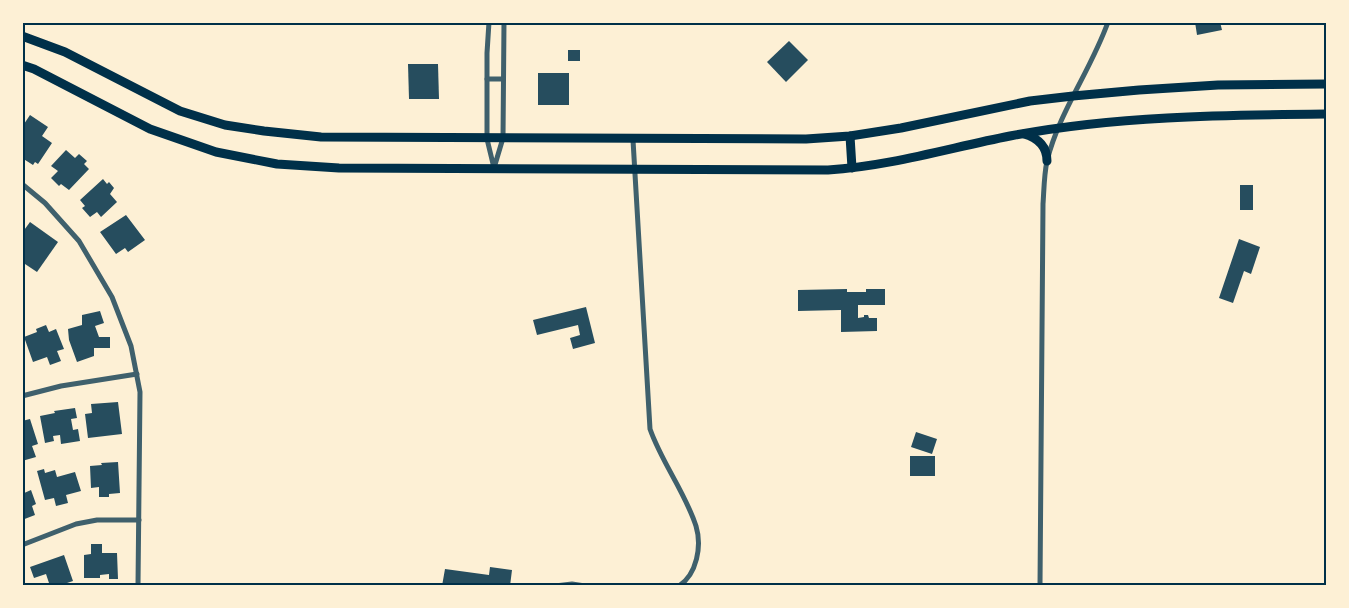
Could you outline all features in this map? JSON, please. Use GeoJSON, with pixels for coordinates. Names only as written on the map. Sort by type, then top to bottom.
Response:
{"type":"FeatureCollection","features":[{"type":"Feature","properties":{"kind":"main road"},"geometry":{"type":"LineString","coordinates":[[22,36],[65,52],[180,111],[225,125],[321,137],[761,140],[850,136],[901,128],[1030,101],[1073,96],[1218,84],[1326,84]]}},
{"type":"Feature","properties":{"kind":"main road"},"geometry":{"type":"LineString","coordinates":[[22,66],[34,69],[150,129],[216,152],[277,164],[313,166],[763,170],[852,168],[907,159],[1059,128],[1208,115],[1326,114]]}},
{"type":"Feature","properties":{"kind":"main road"},"geometry":{"type":"LineString","coordinates":[[1024,134],[1032,136],[1041,143],[1046,152],[1047,161]]}},
{"type":"Feature","properties":{"kind":"main road"},"geometry":{"type":"LineString","coordinates":[[850,136],[852,168]]}},
{"type":"Feature","properties":{"kind":"street"},"geometry":{"type":"LineString","coordinates":[[488,22],[487,139],[494,168]]}},
{"type":"Feature","properties":{"kind":"street"},"geometry":{"type":"LineString","coordinates":[[494,168],[503,138],[504,22]]}},
{"type":"Feature","properties":{"kind":"street"},"geometry":{"type":"LineString","coordinates":[[1040,586],[1043,204],[1047,161],[1073,96],[1108,22]]}},
{"type":"Feature","properties":{"kind":"street"},"geometry":{"type":"LineString","coordinates":[[487,79],[503,79]]}},
{"type":"Feature","properties":{"kind":"street"},"geometry":{"type":"LineString","coordinates":[[632,140],[650,429],[657,449],[697,528],[698,549],[695,567],[685,582],[679,586]]}},
{"type":"Feature","properties":{"kind":"street"},"geometry":{"type":"LineString","coordinates":[[24,187],[63,221],[79,241],[112,297],[128,335],[140,392],[138,586]]}},
{"type":"Feature","properties":{"kind":"street"},"geometry":{"type":"LineString","coordinates":[[22,396],[61,386],[137,374]]}},
{"type":"Feature","properties":{"kind":"street"},"geometry":{"type":"LineString","coordinates":[[22,545],[81,523],[108,519],[139,520]]}},
{"type":"Feature","properties":{"kind":"street"},"geometry":{"type":"LineString","coordinates":[[555,586],[572,584],[585,586]]}},
{"type":"Feature","properties":{"kind":"building"},"geometry":{"type":"Polygon","coordinates":[[[1195,22],[1220,22],[1222,30],[1197,35],[1195,22]]]}},
{"type":"Feature","properties":{"kind":"building"},"geometry":{"type":"Polygon","coordinates":[[[789,41],[808,60],[786,82],[767,62],[789,41]]]}},
{"type":"Feature","properties":{"kind":"building"},"geometry":{"type":"Polygon","coordinates":[[[568,50],[580,50],[580,61],[568,61],[568,50]]]}},
{"type":"Feature","properties":{"kind":"building"},"geometry":{"type":"Polygon","coordinates":[[[408,64],[438,64],[439,99],[409,99],[408,64]]]}},
{"type":"Feature","properties":{"kind":"building"},"geometry":{"type":"Polygon","coordinates":[[[538,73],[569,73],[569,105],[538,105],[538,73]]]}},
{"type":"Feature","properties":{"kind":"building"},"geometry":{"type":"Polygon","coordinates":[[[30,115],[48,127],[42,136],[52,143],[38,164],[35,162],[33,165],[22,158],[22,127],[30,115]]]}},
{"type":"Feature","properties":{"kind":"building"},"geometry":{"type":"Polygon","coordinates":[[[66,150],[75,158],[79,154],[87,161],[84,164],[89,169],[69,190],[61,184],[59,186],[51,178],[58,171],[51,166],[66,150]]]}},
{"type":"Feature","properties":{"kind":"building"},"geometry":{"type":"Polygon","coordinates":[[[103,179],[114,188],[110,194],[117,202],[101,217],[97,212],[90,217],[82,208],[85,206],[80,200],[103,179]]]}},
{"type":"Feature","properties":{"kind":"building"},"geometry":{"type":"Polygon","coordinates":[[[1240,185],[1253,185],[1253,210],[1240,210],[1240,185]]]}},
{"type":"Feature","properties":{"kind":"building"},"geometry":{"type":"Polygon","coordinates":[[[126,215],[145,240],[128,252],[125,248],[116,254],[100,232],[126,215]]]}},
{"type":"Feature","properties":{"kind":"building"},"geometry":{"type":"Polygon","coordinates":[[[30,222],[58,242],[37,272],[22,262],[22,233],[30,222]]]}},
{"type":"Feature","properties":{"kind":"building"},"geometry":{"type":"Polygon","coordinates":[[[1239,239],[1260,247],[1251,274],[1244,271],[1233,303],[1219,298],[1239,239]]]}},
{"type":"Feature","properties":{"kind":"building"},"geometry":{"type":"Polygon","coordinates":[[[847,289],[847,292],[866,292],[866,289],[885,289],[885,305],[858,305],[858,318],[868,315],[869,318],[877,318],[877,331],[841,332],[841,310],[798,311],[798,290],[847,289]]]}},
{"type":"Feature","properties":{"kind":"building"},"geometry":{"type":"Polygon","coordinates":[[[586,307],[595,343],[573,349],[570,338],[580,335],[578,325],[537,335],[533,320],[586,307]]]}},
{"type":"Feature","properties":{"kind":"building"},"geometry":{"type":"Polygon","coordinates":[[[100,311],[104,323],[95,326],[99,337],[110,337],[110,348],[94,348],[94,356],[77,362],[69,340],[68,329],[82,325],[82,315],[100,311]]]}},
{"type":"Feature","properties":{"kind":"building"},"geometry":{"type":"Polygon","coordinates":[[[46,325],[49,332],[56,329],[64,349],[57,351],[61,361],[50,365],[47,357],[33,362],[24,337],[37,332],[36,329],[46,325]]]}},
{"type":"Feature","properties":{"kind":"building"},"geometry":{"type":"Polygon","coordinates":[[[118,402],[122,434],[88,438],[85,414],[92,413],[91,404],[118,402]]]}},
{"type":"Feature","properties":{"kind":"building"},"geometry":{"type":"Polygon","coordinates":[[[75,408],[77,418],[71,419],[73,430],[78,429],[80,441],[61,444],[60,435],[53,436],[54,441],[45,443],[40,416],[55,413],[54,411],[75,408]]]}},
{"type":"Feature","properties":{"kind":"building"},"geometry":{"type":"Polygon","coordinates":[[[30,419],[38,444],[32,446],[36,457],[22,461],[22,421],[30,419]]]}},
{"type":"Feature","properties":{"kind":"building"},"geometry":{"type":"Polygon","coordinates":[[[916,432],[937,439],[932,454],[911,447],[916,432]]]}},
{"type":"Feature","properties":{"kind":"building"},"geometry":{"type":"Polygon","coordinates":[[[910,456],[935,456],[935,476],[910,476],[910,456]]]}},
{"type":"Feature","properties":{"kind":"building"},"geometry":{"type":"Polygon","coordinates":[[[118,462],[120,493],[109,494],[109,497],[99,497],[99,487],[91,488],[90,466],[118,462]]]}},
{"type":"Feature","properties":{"kind":"building"},"geometry":{"type":"Polygon","coordinates":[[[44,469],[45,473],[55,470],[57,477],[75,472],[81,491],[66,495],[68,503],[56,506],[54,498],[45,500],[37,471],[44,469]]]}},
{"type":"Feature","properties":{"kind":"building"},"geometry":{"type":"Polygon","coordinates":[[[31,490],[36,504],[32,506],[35,515],[22,520],[22,494],[31,490]]]}},
{"type":"Feature","properties":{"kind":"building"},"geometry":{"type":"Polygon","coordinates":[[[91,544],[102,544],[102,553],[117,553],[118,579],[109,579],[109,574],[100,575],[100,578],[84,578],[84,555],[91,554],[91,544]]]}},
{"type":"Feature","properties":{"kind":"building"},"geometry":{"type":"Polygon","coordinates":[[[64,555],[73,581],[67,583],[67,586],[50,586],[46,574],[34,578],[30,567],[64,555]]]}},
{"type":"Feature","properties":{"kind":"building"},"geometry":{"type":"Polygon","coordinates":[[[490,567],[512,570],[510,586],[442,586],[445,569],[489,575],[490,567]]]}}]}
